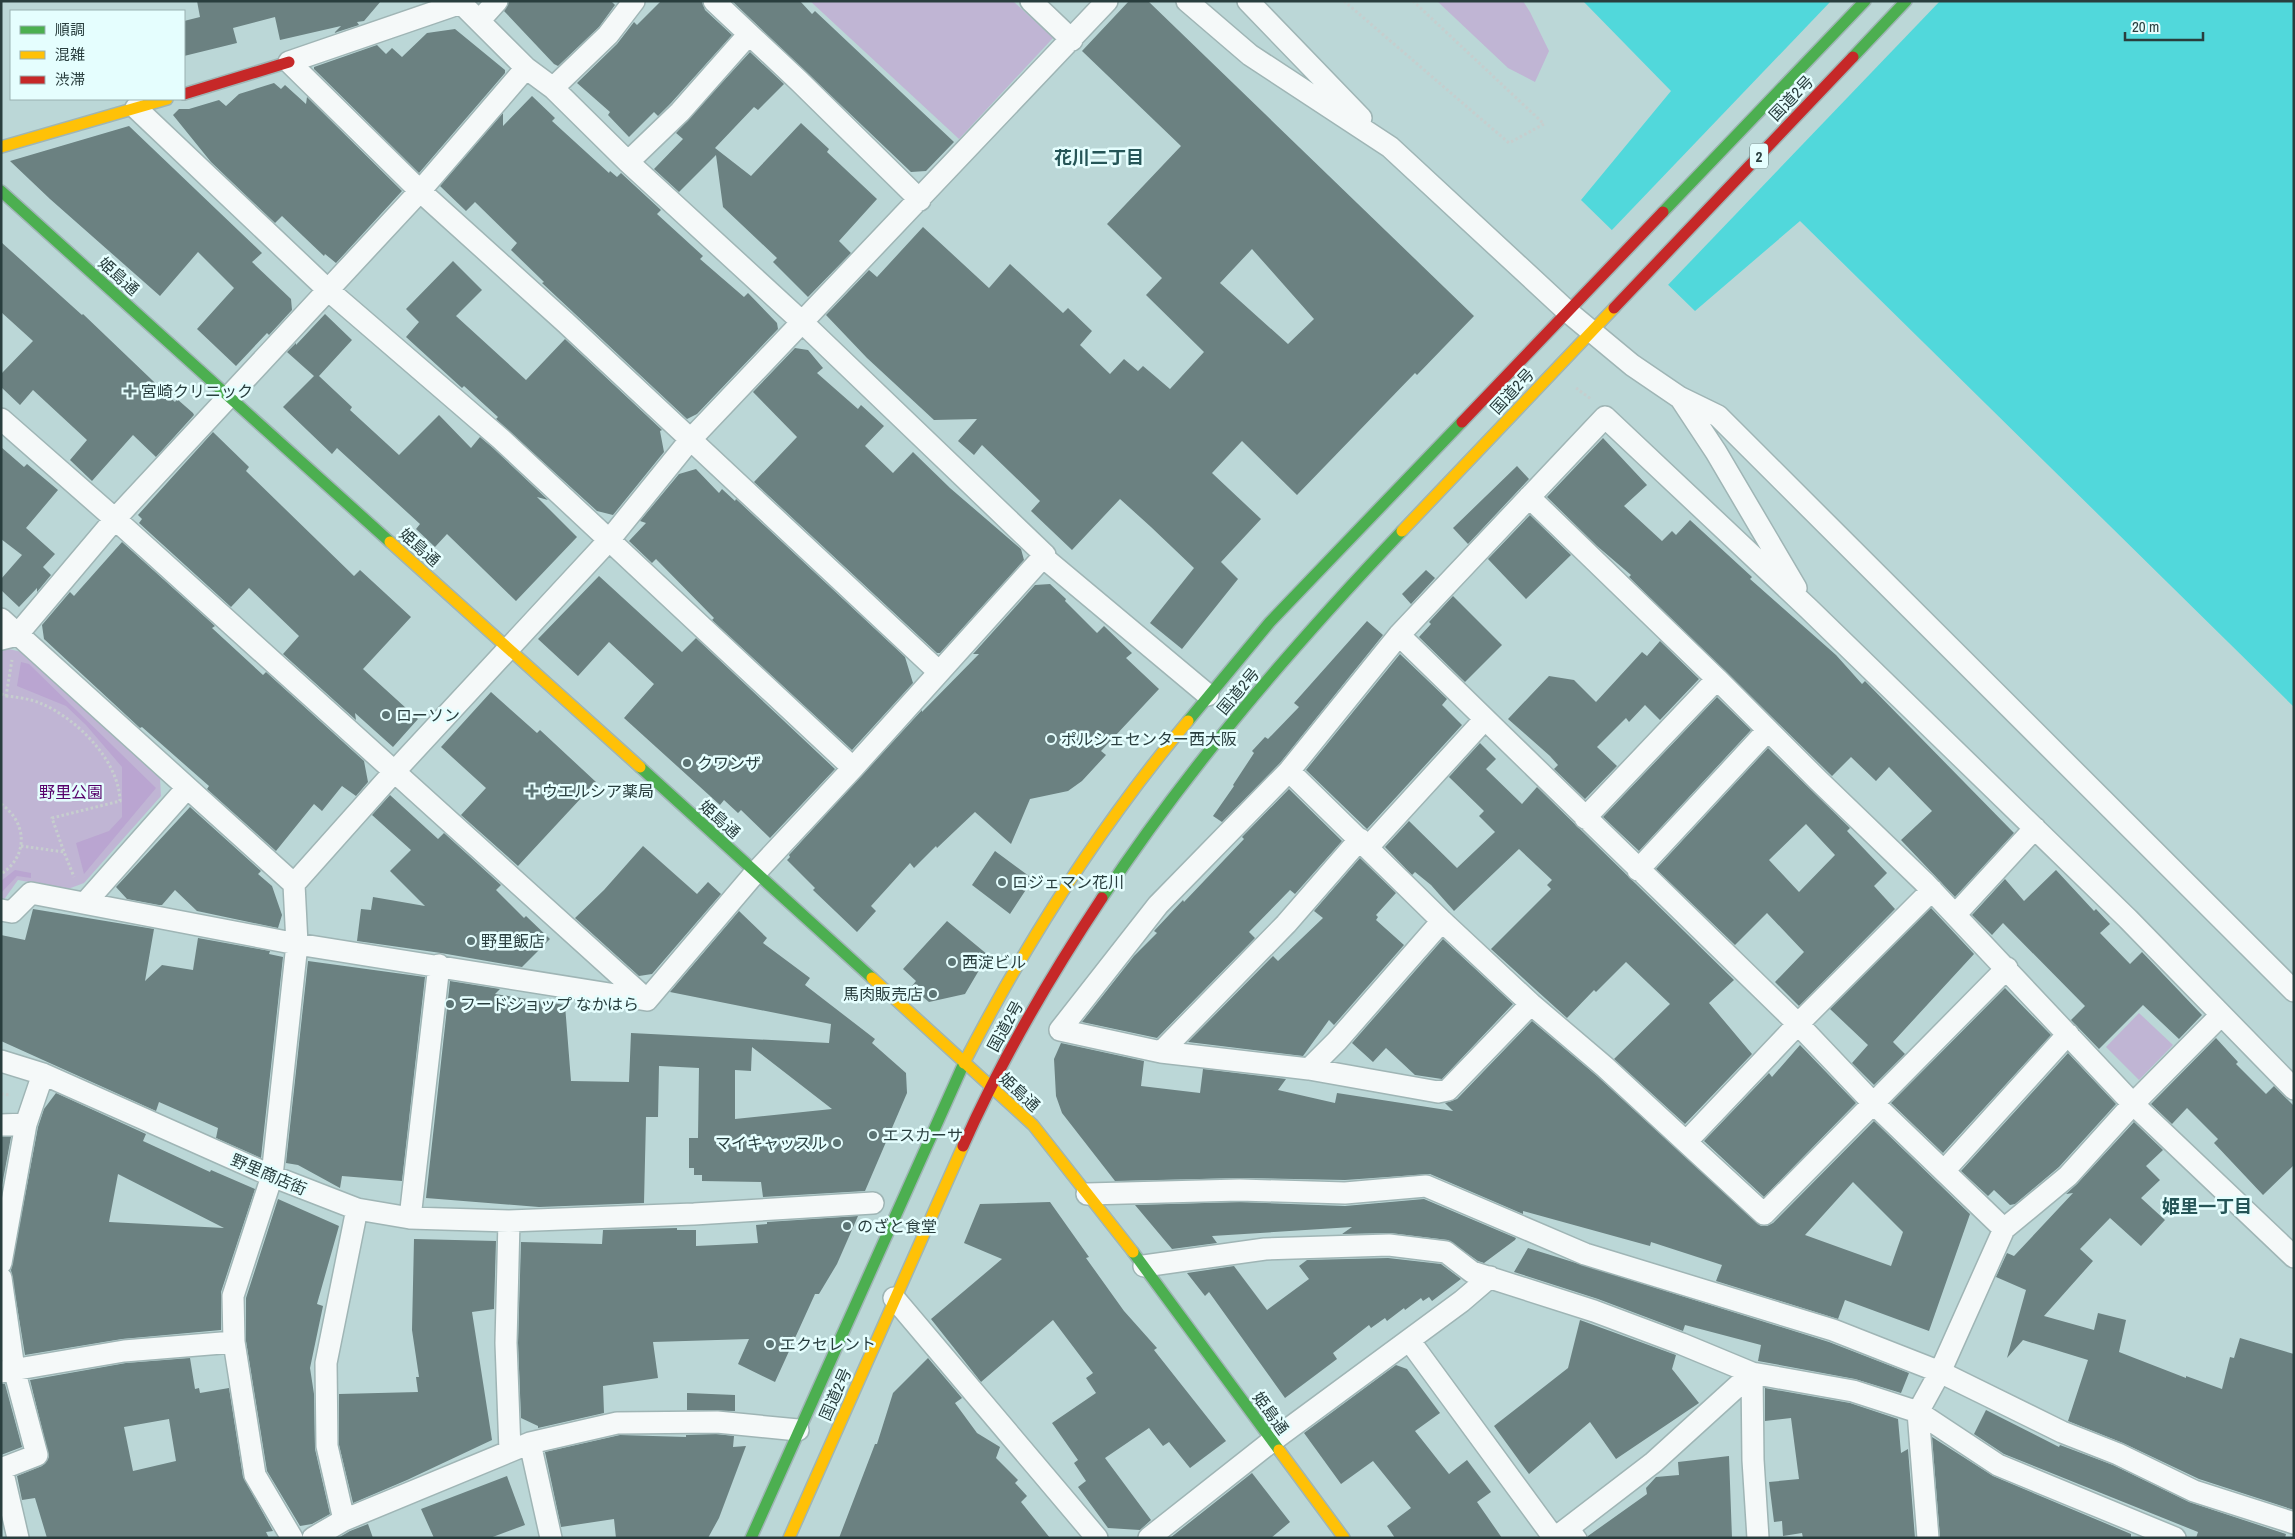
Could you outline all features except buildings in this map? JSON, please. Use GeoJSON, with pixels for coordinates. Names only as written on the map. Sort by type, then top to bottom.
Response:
{"type":"FeatureCollection","features":[{"type":"Feature","properties":{"kind":"main road","name":"国道2号"},"geometry":{"type":"LineString","coordinates":[[751,1538],[964,1062],[1038,929],[1094,842],[1208,695],[1270,622],[1435,452],[1567,311],[1865,1]]}},
{"type":"Feature","properties":{"kind":"main road","name":"国道2号"},"geometry":{"type":"LineString","coordinates":[[789,1538],[894,1298],[990,1086],[1051,976],[1106,892],[1166,808],[1234,720],[1345,590],[1906,1]]}},
{"type":"Feature","properties":{"kind":"main road"},"geometry":{"type":"LineString","coordinates":[[185,94],[289,62]]}},
{"type":"Feature","properties":{"kind":"main road"},"geometry":{"type":"LineString","coordinates":[[1,147],[164,100]]}},
{"type":"Feature","properties":{"kind":"main road","name":"姫島通"},"geometry":{"type":"LineString","coordinates":[[1,191],[509,649],[1032,1125],[1144,1266],[1344,1538]]}},
{"type":"Feature","properties":{"kind":"street"},"geometry":{"type":"LineString","coordinates":[[479,21],[496,1]]}},
{"type":"Feature","properties":{"kind":"street"},"geometry":{"type":"LineString","coordinates":[[553,88],[608,35],[634,1]]}},
{"type":"Feature","properties":{"kind":"street"},"geometry":{"type":"LineString","coordinates":[[714,1],[920,200]]}},
{"type":"Feature","properties":{"kind":"street"},"geometry":{"type":"LineString","coordinates":[[1031,1],[1072,40]]}},
{"type":"Feature","properties":{"kind":"street"},"geometry":{"type":"LineString","coordinates":[[292,1538],[255,1475],[234,1342],[233,1296],[272,1176],[297,944],[294,884],[394,772],[610,539],[690,440],[1107,1]]}},
{"type":"Feature","properties":{"kind":"street"},"geometry":{"type":"LineString","coordinates":[[1187,1],[1250,55],[1390,147]]}},
{"type":"Feature","properties":{"kind":"street"},"geometry":{"type":"LineString","coordinates":[[1248,1],[1390,147],[1567,311],[1632,365],[1679,396],[1718,416],[2294,991]]}},
{"type":"Feature","properties":{"kind":"street"},"geometry":{"type":"LineString","coordinates":[[647,1000],[755,873],[854,768],[1045,555],[801,321],[628,162],[553,88],[526,68],[460,2],[289,62],[420,191],[565,322],[939,672]]}},
{"type":"Feature","properties":{"kind":"street"},"geometry":{"type":"LineString","coordinates":[[628,162],[680,112],[749,34]]}},
{"type":"Feature","properties":{"kind":"street"},"geometry":{"type":"LineString","coordinates":[[9,637],[115,519],[230,398],[420,191],[526,68]]}},
{"type":"Feature","properties":{"kind":"street"},"geometry":{"type":"LineString","coordinates":[[136,108],[328,290],[501,439],[854,768]]}},
{"type":"Feature","properties":{"kind":"street"},"geometry":{"type":"LineString","coordinates":[[1679,396],[1716,452],[1809,609]]}},
{"type":"Feature","properties":{"kind":"street"},"geometry":{"type":"LineString","coordinates":[[1531,1004],[1448,1090],[1438,1092],[1309,1069],[1161,1052],[1060,1030],[1158,905],[1289,771],[1399,635],[1605,417],[1809,609],[2128,918],[2294,1088]]}},
{"type":"Feature","properties":{"kind":"street"},"geometry":{"type":"LineString","coordinates":[[1,419],[115,519],[647,1000]]}},
{"type":"Feature","properties":{"kind":"street"},"geometry":{"type":"LineString","coordinates":[[1530,497],[1932,890],[2133,1104],[2294,1257]]}},
{"type":"Feature","properties":{"kind":"street"},"geometry":{"type":"LineString","coordinates":[[1043,557],[1208,695]]}},
{"type":"Feature","properties":{"kind":"street"},"geometry":{"type":"LineString","coordinates":[[1,619],[9,637],[188,788],[294,884]]}},
{"type":"Feature","properties":{"kind":"street"},"geometry":{"type":"LineString","coordinates":[[1399,635],[1798,1024],[1873,1103],[2004,1230]]}},
{"type":"Feature","properties":{"kind":"street"},"geometry":{"type":"LineString","coordinates":[[1585,818],[1717,679]]}},
{"type":"Feature","properties":{"kind":"street"},"geometry":{"type":"LineString","coordinates":[[1161,1052],[1485,719]]}},
{"type":"Feature","properties":{"kind":"street"},"geometry":{"type":"LineString","coordinates":[[1638,870],[1768,730]]}},
{"type":"Feature","properties":{"kind":"street"},"geometry":{"type":"LineString","coordinates":[[1289,771],[1442,921],[1531,1004],[1605,1067],[1764,1214],[2007,968]]}},
{"type":"Feature","properties":{"kind":"street"},"geometry":{"type":"LineString","coordinates":[[85,903],[188,788]]}},
{"type":"Feature","properties":{"kind":"street"},"geometry":{"type":"LineString","coordinates":[[1955,914],[2035,828]]}},
{"type":"Feature","properties":{"kind":"street"},"geometry":{"type":"LineString","coordinates":[[1686,1142],[1798,1024],[1932,890]]}},
{"type":"Feature","properties":{"kind":"street"},"geometry":{"type":"LineString","coordinates":[[1,910],[12,912],[31,894],[297,944],[439,965],[647,1000]]}},
{"type":"Feature","properties":{"kind":"street"},"geometry":{"type":"LineString","coordinates":[[1309,1069],[1337,1041],[1442,921]]}},
{"type":"Feature","properties":{"kind":"street"},"geometry":{"type":"LineString","coordinates":[[410,1218],[439,965]]}},
{"type":"Feature","properties":{"kind":"street"},"geometry":{"type":"LineString","coordinates":[[1928,1538],[1918,1412],[1940,1372],[2004,1230],[2068,1176],[2133,1104],[2221,1014]]}},
{"type":"Feature","properties":{"kind":"street"},"geometry":{"type":"LineString","coordinates":[[1944,1171],[2068,1034]]}},
{"type":"Feature","properties":{"kind":"street","name":"野里商店街"},"geometry":{"type":"LineString","coordinates":[[1,1061],[43,1074],[272,1176],[357,1209],[410,1218],[509,1221],[694,1214],[873,1203]]}},
{"type":"Feature","properties":{"kind":"street"},"geometry":{"type":"LineString","coordinates":[[1,1263],[26,1124],[43,1074]]}},
{"type":"Feature","properties":{"kind":"street"},"geometry":{"type":"LineString","coordinates":[[1,1125],[26,1124]]}},
{"type":"Feature","properties":{"kind":"street"},"geometry":{"type":"LineString","coordinates":[[1087,1194],[1240,1190],[1345,1193],[1426,1186],[1584,1254],[1833,1330],[1940,1372],[2062,1432],[2118,1454],[2194,1491],[2294,1523]]}},
{"type":"Feature","properties":{"kind":"street"},"geometry":{"type":"LineString","coordinates":[[344,1520],[327,1446],[326,1363],[357,1209]]}},
{"type":"Feature","properties":{"kind":"street"},"geometry":{"type":"LineString","coordinates":[[509,1221],[506,1343],[510,1451]]}},
{"type":"Feature","properties":{"kind":"street"},"geometry":{"type":"LineString","coordinates":[[1144,1266],[1265,1249],[1389,1246],[1446,1252],[1472,1272],[1594,1311],[1752,1373],[1853,1391],[1918,1412],[1998,1465],[2143,1532],[2175,1538]]}},
{"type":"Feature","properties":{"kind":"street"},"geometry":{"type":"LineString","coordinates":[[1149,1538],[1272,1441],[1462,1301],[1490,1277]]}},
{"type":"Feature","properties":{"kind":"street"},"geometry":{"type":"LineString","coordinates":[[1,1278],[8,1370],[37,1455],[1,1469],[18,1538]]}},
{"type":"Feature","properties":{"kind":"street"},"geometry":{"type":"LineString","coordinates":[[894,1298],[1097,1538]]}},
{"type":"Feature","properties":{"kind":"street"},"geometry":{"type":"LineString","coordinates":[[1409,1340],[1565,1535],[1654,1462],[1752,1373]]}},
{"type":"Feature","properties":{"kind":"street"},"geometry":{"type":"LineString","coordinates":[[8,1370],[124,1351],[234,1342]]}},
{"type":"Feature","properties":{"kind":"street"},"geometry":{"type":"LineString","coordinates":[[1752,1373],[1753,1460],[1758,1538]]}},
{"type":"Feature","properties":{"kind":"street"},"geometry":{"type":"LineString","coordinates":[[312,1538],[344,1520],[530,1443],[617,1423],[717,1422],[798,1430]]}},
{"type":"Feature","properties":{"kind":"street"},"geometry":{"type":"LineString","coordinates":[[530,1443],[551,1538]]}},
{"type":"Feature","properties":{"kind":"path"},"geometry":{"type":"LineString","coordinates":[[1344,1],[1509,144],[1544,124],[1413,1]]}},
{"type":"Feature","properties":{"kind":"path"},"geometry":{"type":"LineString","coordinates":[[6,696],[9,637]]}},
{"type":"Feature","properties":{"kind":"path"},"geometry":{"type":"LineString","coordinates":[[1,694],[39,702],[74,724],[98,747],[115,779],[120,801],[52,818],[85,903]]}},
{"type":"Feature","properties":{"kind":"path"},"geometry":{"type":"LineString","coordinates":[[1,804],[17,819],[21,832],[21,846],[13,864],[1,874]]}},
{"type":"Feature","properties":{"kind":"path"},"geometry":{"type":"LineString","coordinates":[[21,846],[64,852]]}},
{"type":"Feature","properties":{"kind":"green space"},"geometry":{"type":"Polygon","coordinates":[[[810,1],[1013,1],[1053,38],[959,139],[810,1]]]}},
{"type":"Feature","properties":{"kind":"green space"},"geometry":{"type":"Polygon","coordinates":[[[1437,1],[1523,1],[1549,51],[1535,82],[1508,68],[1437,1]]]}},
{"type":"Feature","properties":{"kind":"green space","name":"野里公園"},"geometry":{"type":"Polygon","coordinates":[[[1,649],[22,652],[160,778],[161,796],[84,883],[68,889],[18,880],[3,901],[1,901],[1,649]]]}},
{"type":"Feature","properties":{"kind":"green space"},"geometry":{"type":"Polygon","coordinates":[[[2139,1013],[2173,1045],[2139,1080],[2106,1047],[2139,1013]]]}},
{"type":"Feature","properties":{"kind":"shaded area"},"geometry":{"type":"Polygon","coordinates":[[[21,662],[29,664],[156,788],[84,874],[76,843],[109,831],[122,817],[122,767],[86,725],[66,706],[17,686],[21,662]]]}},
{"type":"Feature","properties":{"kind":"shaded area"},"geometry":{"type":"Polygon","coordinates":[[[15,870],[31,873],[31,878],[17,876],[1,893],[1,881],[15,870]]]}},
{"type":"Feature","properties":{"kind":"water"},"geometry":{"type":"Polygon","coordinates":[[[1583,1],[2294,1],[2294,707],[1800,221],[1695,311],[1581,200],[1671,91],[1583,1]]]}},
{"type":"Feature","properties":{"kind":"pier"},"geometry":{"type":"Polygon","coordinates":[[[1831,1],[1940,1],[1666,287],[1610,232],[1831,1]]]}},
{"type":"Feature","properties":{"kind":"traffic: fast"},"geometry":{"type":"LineString","coordinates":[[1663,212],[1865,1]]}},
{"type":"Feature","properties":{"kind":"traffic: fast"},"geometry":{"type":"LineString","coordinates":[[1853,57],[1906,1]]}},
{"type":"Feature","properties":{"kind":"traffic: fast"},"geometry":{"type":"LineString","coordinates":[[1,191],[390,542]]}},
{"type":"Feature","properties":{"kind":"traffic: fast"},"geometry":{"type":"LineString","coordinates":[[1188,721],[1270,622],[1462,422]]}},
{"type":"Feature","properties":{"kind":"traffic: fast"},"geometry":{"type":"LineString","coordinates":[[1102,898],[1170,801],[1244,708],[1322,618],[1402,531]]}},
{"type":"Feature","properties":{"kind":"traffic: fast"},"geometry":{"type":"LineString","coordinates":[[640,767],[872,978]]}},
{"type":"Feature","properties":{"kind":"traffic: fast"},"geometry":{"type":"LineString","coordinates":[[751,1538],[964,1063]]}},
{"type":"Feature","properties":{"kind":"traffic: fast"},"geometry":{"type":"LineString","coordinates":[[1133,1252],[1279,1450]]}},
{"type":"Feature","properties":{"kind":"traffic: slow"},"geometry":{"type":"LineString","coordinates":[[1,147],[164,100]]}},
{"type":"Feature","properties":{"kind":"traffic: slow"},"geometry":{"type":"LineString","coordinates":[[1402,531],[1614,308]]}},
{"type":"Feature","properties":{"kind":"traffic: slow"},"geometry":{"type":"LineString","coordinates":[[390,542],[640,767]]}},
{"type":"Feature","properties":{"kind":"traffic: slow"},"geometry":{"type":"LineString","coordinates":[[964,1063],[1039,929],[1095,843],[1188,721]]}},
{"type":"Feature","properties":{"kind":"traffic: slow"},"geometry":{"type":"LineString","coordinates":[[872,978],[1033,1125],[1133,1252]]}},
{"type":"Feature","properties":{"kind":"traffic: slow"},"geometry":{"type":"LineString","coordinates":[[789,1538],[963,1146]]}},
{"type":"Feature","properties":{"kind":"traffic: slow"},"geometry":{"type":"LineString","coordinates":[[1279,1450],[1344,1538]]}},
{"type":"Feature","properties":{"kind":"traffic: jam"},"geometry":{"type":"LineString","coordinates":[[1614,308],[1853,57]]}},
{"type":"Feature","properties":{"kind":"traffic: jam"},"geometry":{"type":"LineString","coordinates":[[185,94],[289,62]]}},
{"type":"Feature","properties":{"kind":"traffic: jam"},"geometry":{"type":"LineString","coordinates":[[1462,422],[1663,212]]}},
{"type":"Feature","properties":{"kind":"traffic: jam"},"geometry":{"type":"LineString","coordinates":[[963,1146],[994,1081],[1027,1019],[1063,958],[1102,898]]}},
{"type":"Feature","properties":{"kind":"place","name":"宮崎クリニック"},"geometry":{"type":"Point","coordinates":[130,391]}},
{"type":"Feature","properties":{"kind":"place","name":"ローソン"},"geometry":{"type":"Point","coordinates":[386,715]}},
{"type":"Feature","properties":{"kind":"place","name":"ポルシェセンター西大阪"},"geometry":{"type":"Point","coordinates":[1051,739]}},
{"type":"Feature","properties":{"kind":"place","name":"クワンザ"},"geometry":{"type":"Point","coordinates":[687,763]}},
{"type":"Feature","properties":{"kind":"place","name":"ウエルシア薬局"},"geometry":{"type":"Point","coordinates":[532,791]}},
{"type":"Feature","properties":{"kind":"place","name":"ロジェマン花川"},"geometry":{"type":"Point","coordinates":[1002,882]}},
{"type":"Feature","properties":{"kind":"place","name":"野里飯店"},"geometry":{"type":"Point","coordinates":[471,941]}},
{"type":"Feature","properties":{"kind":"place","name":"西淀ビル"},"geometry":{"type":"Point","coordinates":[952,962]}},
{"type":"Feature","properties":{"kind":"place","name":"馬肉販売店"},"geometry":{"type":"Point","coordinates":[933,994]}},
{"type":"Feature","properties":{"kind":"place","name":"フードショップ なかはら"},"geometry":{"type":"Point","coordinates":[450,1004]}},
{"type":"Feature","properties":{"kind":"place","name":"エスカーサ"},"geometry":{"type":"Point","coordinates":[873,1135]}},
{"type":"Feature","properties":{"kind":"place","name":"マイキャッスル"},"geometry":{"type":"Point","coordinates":[837,1143]}},
{"type":"Feature","properties":{"kind":"place","name":"のざと食堂"},"geometry":{"type":"Point","coordinates":[847,1226]}},
{"type":"Feature","properties":{"kind":"place","name":"エクセレント"},"geometry":{"type":"Point","coordinates":[770,1344]}},
{"type":"Feature","properties":{"kind":"district","name":"花川二丁目"},"geometry":{"type":"Point","coordinates":[1099,157]}},
{"type":"Feature","properties":{"kind":"district","name":"姫里一丁目"},"geometry":{"type":"Point","coordinates":[2207,1206]}}]}
